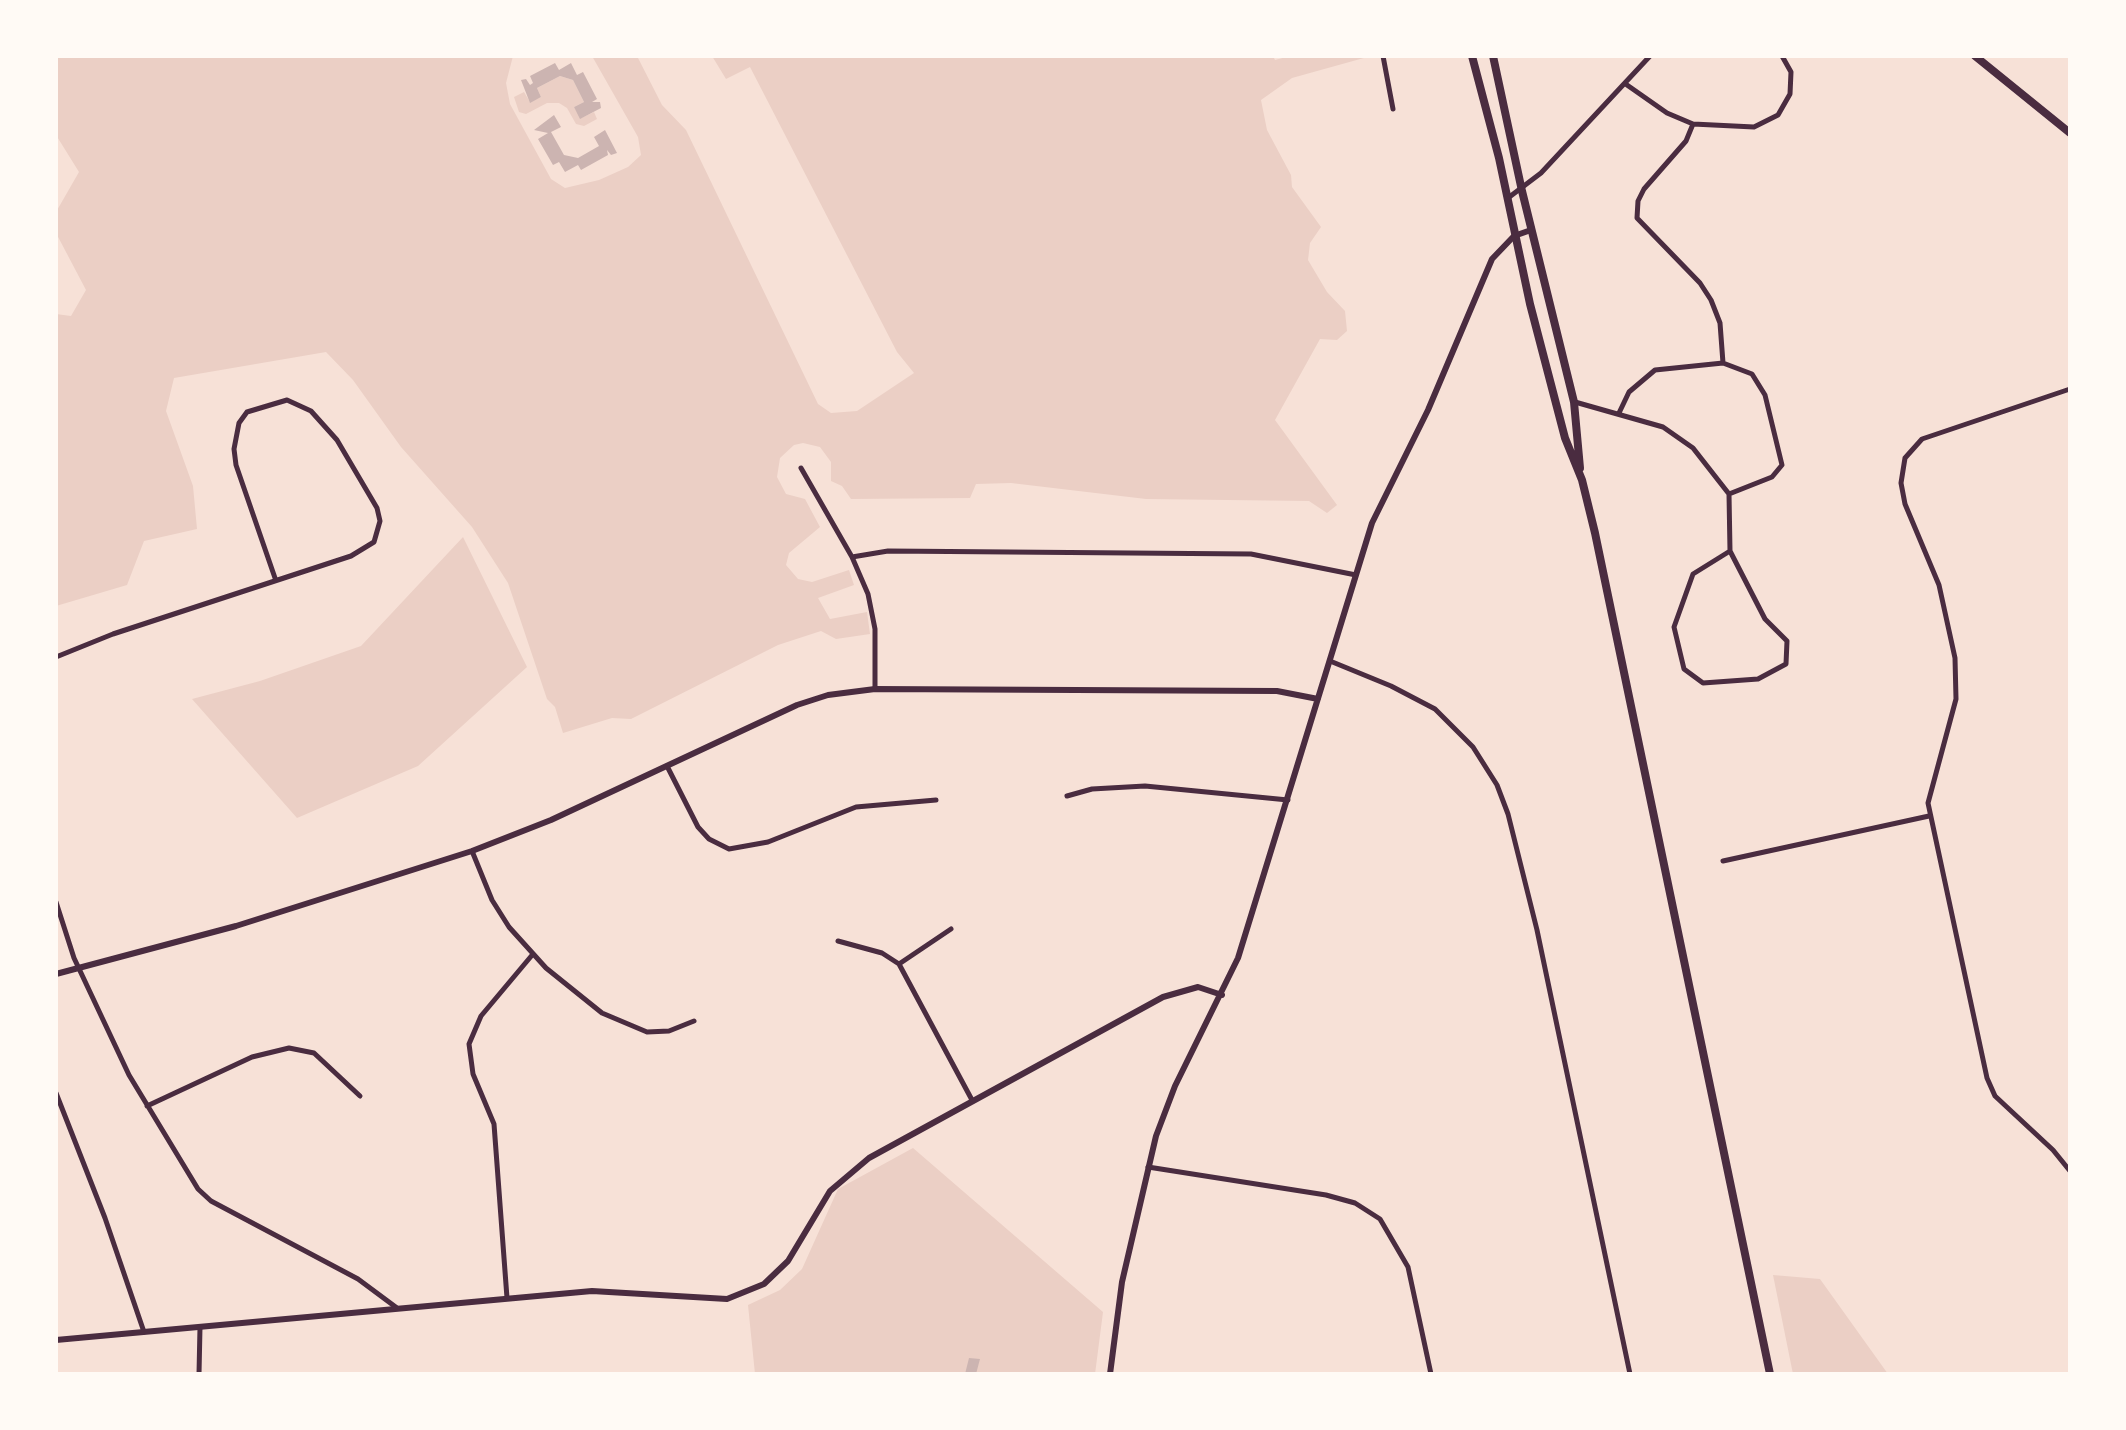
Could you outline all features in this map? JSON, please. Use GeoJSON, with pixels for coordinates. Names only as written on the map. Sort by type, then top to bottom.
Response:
{"type":"FeatureCollection","features":[{"type":"Feature","properties":{"kind":"main road"},"geometry":{"type":"LineString","coordinates":[[1472,56],[1565,438],[1582,480]]}},
{"type":"Feature","properties":{"kind":"main road"},"geometry":{"type":"LineString","coordinates":[[1493,56],[1531,230],[1574,402],[1582,480],[1770,1374]]}},
{"type":"Feature","properties":{"kind":"main road"},"geometry":{"type":"LineString","coordinates":[[1975,56],[2070,133]]}},
{"type":"Feature","properties":{"kind":"street"},"geometry":{"type":"LineString","coordinates":[[1383,56],[1393,109]]}},
{"type":"Feature","properties":{"kind":"street"},"geometry":{"type":"LineString","coordinates":[[1507,198],[1522,191],[1627,85],[1650,56]]}},
{"type":"Feature","properties":{"kind":"street"},"geometry":{"type":"LineString","coordinates":[[1627,85],[1667,113],[1693,124],[1754,127],[1778,115],[1792,83],[1791,72],[1782,56]]}},
{"type":"Feature","properties":{"kind":"street"},"geometry":{"type":"LineString","coordinates":[[1693,124],[1686,141],[1644,189],[1638,201],[1637,218],[1700,283],[1711,300],[1720,323],[1723,363]]}},
{"type":"Feature","properties":{"kind":"street"},"geometry":{"type":"LineString","coordinates":[[1110,1374],[1122,1282],[1148,1167],[1168,1104],[1238,958],[1372,523],[1428,410],[1492,259],[1498,249],[1514,236],[1531,230]]}},
{"type":"Feature","properties":{"kind":"street"},"geometry":{"type":"LineString","coordinates":[[1619,413],[1629,392],[1655,370],[1723,363],[1741,367],[1761,384],[1782,465],[1772,477],[1729,494]]}},
{"type":"Feature","properties":{"kind":"street"},"geometry":{"type":"LineString","coordinates":[[2070,389],[1922,439],[1905,458],[1901,483],[1905,504],[1939,585],[1955,658],[1956,699],[1929,788],[1929,816],[1990,1088],[2070,1171]]}},
{"type":"Feature","properties":{"kind":"street"},"geometry":{"type":"LineString","coordinates":[[56,657],[275,578],[364,550],[374,542],[380,521],[367,491],[323,421],[301,404],[287,400],[247,412],[239,423],[234,449],[240,480],[275,578]]}},
{"type":"Feature","properties":{"kind":"street"},"geometry":{"type":"LineString","coordinates":[[1574,402],[1619,413],[1675,434],[1710,466],[1729,494],[1730,551],[1765,619],[1787,641],[1786,664],[1758,679],[1703,683],[1684,669],[1674,627],[1693,574],[1730,551]]}},
{"type":"Feature","properties":{"kind":"street"},"geometry":{"type":"LineString","coordinates":[[801,468],[852,557],[873,613],[875,689]]}},
{"type":"Feature","properties":{"kind":"street"},"geometry":{"type":"LineString","coordinates":[[852,557],[888,551],[1251,554],[1356,575]]}},
{"type":"Feature","properties":{"kind":"street"},"geometry":{"type":"LineString","coordinates":[[1330,661],[1391,686],[1435,709],[1467,739],[1497,785],[1508,814],[1537,930],[1630,1374]]}},
{"type":"Feature","properties":{"kind":"street"},"geometry":{"type":"LineString","coordinates":[[56,974],[246,923],[472,851],[551,820],[812,699],[875,689],[1277,691],[1318,699]]}},
{"type":"Feature","properties":{"kind":"street"},"geometry":{"type":"LineString","coordinates":[[667,766],[698,827],[709,839],[729,849],[768,842],[856,807],[936,800]]}},
{"type":"Feature","properties":{"kind":"street"},"geometry":{"type":"LineString","coordinates":[[1067,796],[1092,789],[1157,786],[1288,800]]}},
{"type":"Feature","properties":{"kind":"street"},"geometry":{"type":"LineString","coordinates":[[1723,861],[1929,816]]}},
{"type":"Feature","properties":{"kind":"street"},"geometry":{"type":"LineString","coordinates":[[472,851],[502,918],[533,954],[579,995],[620,1024],[655,1032],[694,1021]]}},
{"type":"Feature","properties":{"kind":"street"},"geometry":{"type":"LineString","coordinates":[[56,902],[80,969],[129,1075],[168,1146],[204,1196],[358,1279],[397,1308]]}},
{"type":"Feature","properties":{"kind":"street"},"geometry":{"type":"LineString","coordinates":[[899,964],[951,929]]}},
{"type":"Feature","properties":{"kind":"street"},"geometry":{"type":"LineString","coordinates":[[838,941],[875,951],[899,964],[972,1100]]}},
{"type":"Feature","properties":{"kind":"street"},"geometry":{"type":"LineString","coordinates":[[507,1298],[494,1124],[473,1074],[469,1044],[481,1016],[533,954]]}},
{"type":"Feature","properties":{"kind":"street"},"geometry":{"type":"LineString","coordinates":[[56,1340],[507,1298],[621,1291],[714,1301],[752,1291],[788,1261],[830,1191],[847,1174],[972,1100],[1163,997],[1198,987],[1222,995]]}},
{"type":"Feature","properties":{"kind":"street"},"geometry":{"type":"LineString","coordinates":[[147,1106],[252,1057],[289,1048],[314,1053],[360,1096]]}},
{"type":"Feature","properties":{"kind":"street"},"geometry":{"type":"LineString","coordinates":[[56,1093],[105,1218],[144,1332]]}},
{"type":"Feature","properties":{"kind":"street"},"geometry":{"type":"LineString","coordinates":[[1148,1167],[1308,1192],[1368,1209],[1390,1230],[1408,1267],[1431,1374]]}},
{"type":"Feature","properties":{"kind":"street"},"geometry":{"type":"LineString","coordinates":[[199,1374],[200,1327]]}},
{"type":"Feature","properties":{"kind":"shaded area"},"geometry":{"type":"Polygon","coordinates":[[[56,56],[513,56],[506,83],[510,104],[551,179],[565,188],[599,180],[628,167],[641,155],[638,137],[592,56],[637,56],[662,105],[686,130],[818,404],[831,413],[857,411],[914,373],[897,352],[750,67],[726,79],[712,56],[1273,56],[1275,60],[1290,56],[1371,56],[1292,78],[1261,100],[1267,130],[1291,175],[1292,187],[1321,227],[1310,243],[1308,260],[1327,292],[1345,311],[1347,331],[1337,340],[1320,339],[1275,420],[1337,505],[1327,513],[1309,501],[1146,499],[1011,483],[976,484],[970,498],[851,499],[842,486],[831,481],[831,462],[820,447],[803,443],[794,445],[780,458],[777,477],[786,494],[805,499],[820,527],[789,553],[786,565],[798,579],[812,582],[849,570],[854,585],[818,598],[830,619],[867,612],[870,634],[836,639],[821,631],[778,645],[631,719],[612,718],[563,733],[555,707],[547,699],[508,583],[472,527],[401,447],[353,380],[326,352],[174,378],[166,411],[193,486],[197,529],[144,541],[127,585],[56,606],[56,314],[71,316],[86,290],[56,233],[56,212],[79,172],[56,135],[56,56]]]}},
{"type":"Feature","properties":{"kind":"shaded area"},"geometry":{"type":"Polygon","coordinates":[[[560,76],[573,80],[584,102],[574,107],[581,118],[594,112],[597,119],[584,126],[576,124],[567,108],[559,103],[547,103],[526,114],[519,112],[514,97],[524,92],[530,102],[541,97],[537,88],[560,76]]]}},
{"type":"Feature","properties":{"kind":"shaded area"},"geometry":{"type":"Polygon","coordinates":[[[463,537],[527,667],[418,766],[297,818],[192,699],[260,681],[361,646],[463,537]]]}},
{"type":"Feature","properties":{"kind":"shaded area"},"geometry":{"type":"Polygon","coordinates":[[[913,1148],[1103,1312],[1095,1374],[755,1374],[748,1305],[780,1290],[802,1269],[838,1189],[913,1148]]]}},
{"type":"Feature","properties":{"kind":"shaded area"},"geometry":{"type":"Polygon","coordinates":[[[1773,1275],[1820,1279],[1888,1374],[1793,1374],[1773,1275]]]}},
{"type":"Feature","properties":{"kind":"building"},"geometry":{"type":"Polygon","coordinates":[[[555,63],[559,70],[571,63],[577,75],[583,72],[597,99],[592,102],[600,102],[601,108],[580,119],[574,107],[584,102],[573,80],[560,76],[537,88],[541,97],[530,103],[521,80],[526,79],[530,85],[533,83],[530,76],[555,63]]]}},
{"type":"Feature","properties":{"kind":"building"},"geometry":{"type":"Polygon","coordinates":[[[554,115],[561,127],[551,132],[564,155],[578,158],[599,146],[594,137],[605,130],[617,153],[611,155],[607,150],[608,155],[581,170],[578,165],[565,172],[559,162],[553,165],[538,139],[548,133],[534,130],[554,115]]]}},
{"type":"Feature","properties":{"kind":"building"},"geometry":{"type":"Polygon","coordinates":[[[969,1358],[980,1359],[976,1374],[965,1374],[969,1358]]]}}]}
